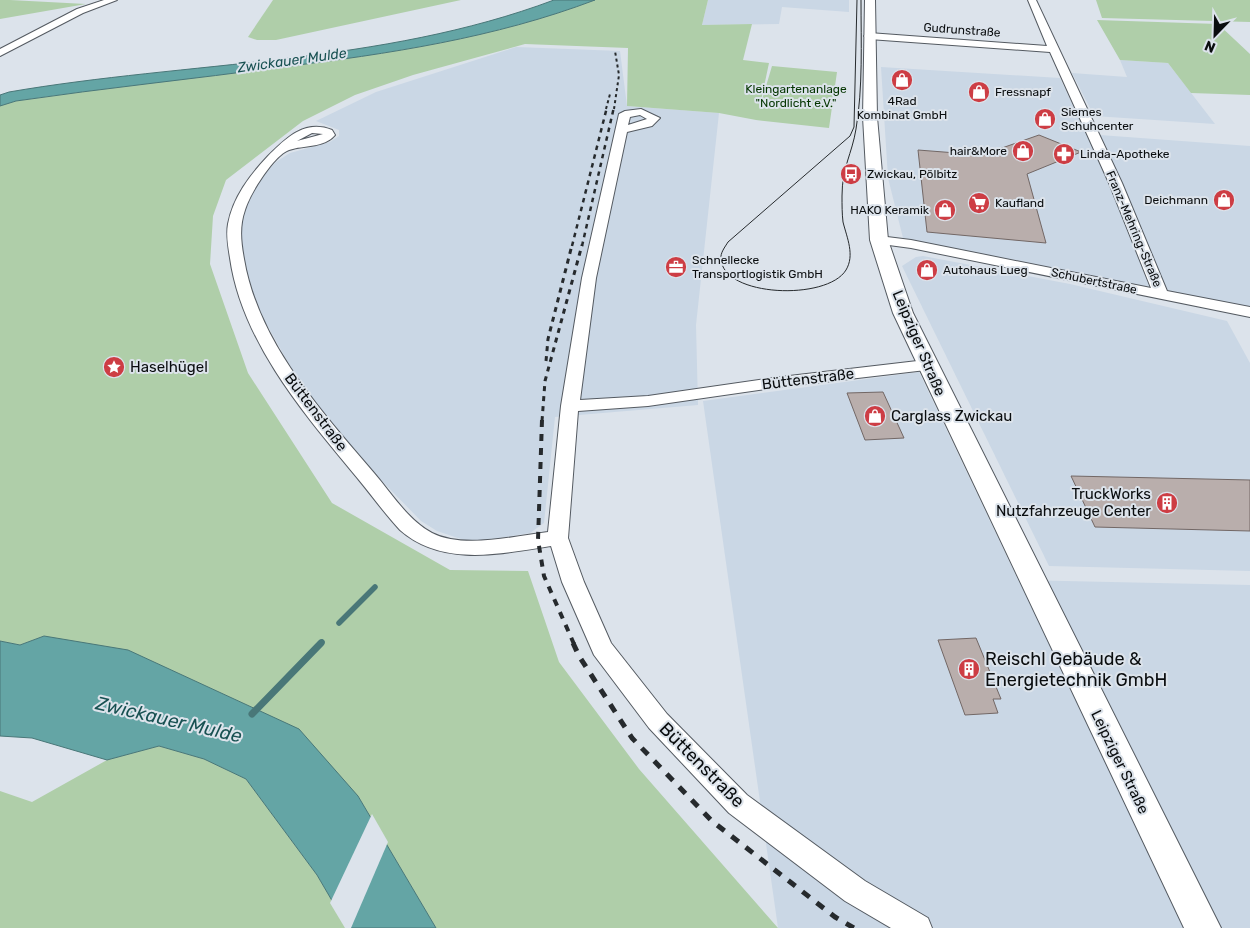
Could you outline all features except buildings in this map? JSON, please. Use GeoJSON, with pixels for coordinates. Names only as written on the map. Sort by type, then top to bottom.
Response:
{"type":"FeatureCollection","features":[{"type":"Feature","properties":{"kind":"street"},"geometry":{"type":"LineString","coordinates":[[0,53],[80,11],[113,0]]}},
{"type":"Feature","properties":{"kind":"street","name":"Leipziger Straße"},"geometry":{"type":"LineString","coordinates":[[870,0],[870,117],[879,240],[903,313],[926,365],[1203,928]]}},
{"type":"Feature","properties":{"kind":"street","name":"Franz-Mehring-Straße"},"geometry":{"type":"LineString","coordinates":[[1032,0],[1133,221],[1161,295]]}},
{"type":"Feature","properties":{"kind":"street","name":"Gudrunstraße"},"geometry":{"type":"LineString","coordinates":[[869,36],[1053,49]]}},
{"type":"Feature","properties":{"kind":"street","name":"Büttenstraße"},"geometry":{"type":"LineString","coordinates":[[621,130],[589,278],[570,406],[558,538],[573,582],[602,648],[658,721],[738,804],[855,891],[918,928]]}},
{"type":"Feature","properties":{"kind":"street","name":"Büttenstraße"},"geometry":{"type":"LineString","coordinates":[[284,148],[261,168],[240,203],[234,237],[240,275],[260,328],[281,366],[328,431],[411,528],[432,542],[459,548],[558,538]]}},
{"type":"Feature","properties":{"kind":"street","name":"Schubertstraße"},"geometry":{"type":"LineString","coordinates":[[879,240],[911,244],[1250,312]]}},
{"type":"Feature","properties":{"kind":"street","name":"Büttenstraße"},"geometry":{"type":"LineString","coordinates":[[570,406],[648,401],[772,383],[926,365]]}},
{"type":"Feature","properties":{"kind":"shaded area"},"geometry":{"type":"Polygon","coordinates":[[[708,0],[849,0],[849,12],[782,7],[779,24],[702,25],[708,0]]]}},
{"type":"Feature","properties":{"kind":"shaded area"},"geometry":{"type":"Polygon","coordinates":[[[516,47],[620,51],[627,106],[719,113],[696,325],[698,405],[555,417],[544,523],[530,533],[487,540],[464,540],[437,531],[421,521],[339,437],[313,407],[257,307],[245,271],[241,226],[248,200],[264,174],[276,162],[290,153],[330,142],[339,136],[339,130],[316,121],[376,92],[516,47]]]}},
{"type":"Feature","properties":{"kind":"shaded area"},"geometry":{"type":"Polygon","coordinates":[[[1120,60],[1168,63],[1215,124],[1094,116],[1072,73],[1127,77],[1120,60]]]}},
{"type":"Feature","properties":{"kind":"shaded area"},"geometry":{"type":"Polygon","coordinates":[[[881,67],[1060,78],[1086,134],[1250,146],[1250,307],[903,238],[888,178],[881,67]]]}},
{"type":"Feature","properties":{"kind":"shaded area"},"geometry":{"type":"Polygon","coordinates":[[[923,256],[1070,284],[1227,321],[1250,363],[1250,571],[1049,566],[902,266],[916,257],[923,256]]]}},
{"type":"Feature","properties":{"kind":"shaded area"},"geometry":{"type":"Polygon","coordinates":[[[919,372],[1018,580],[1250,585],[1250,928],[778,928],[703,401],[919,372]]]}},
{"type":"Feature","properties":{"kind":"green space"},"geometry":{"type":"Polygon","coordinates":[[[0,0],[10,0],[86,4],[0,19],[0,0]]]}},
{"type":"Feature","properties":{"kind":"green space"},"geometry":{"type":"Polygon","coordinates":[[[273,0],[461,0],[276,40],[257,40],[248,37],[273,0]]]}},
{"type":"Feature","properties":{"kind":"green space","name":"Kleingartenanlage \"Nordlicht e.V.\""},"geometry":{"type":"Polygon","coordinates":[[[595,0],[708,0],[702,25],[752,24],[743,60],[769,63],[759,110],[772,66],[837,72],[829,128],[756,120],[719,113],[627,106],[628,48],[525,44],[413,75],[355,95],[303,121],[226,180],[213,216],[210,264],[248,373],[332,503],[450,570],[528,571],[559,662],[639,769],[778,928],[436,928],[358,796],[44,636],[20,645],[0,641],[0,106],[16,101],[49,96],[322,62],[441,43],[519,25],[595,0]]]}},
{"type":"Feature","properties":{"kind":"green space"},"geometry":{"type":"Polygon","coordinates":[[[1096,0],[1250,0],[1250,22],[1102,18],[1096,0]]]}},
{"type":"Feature","properties":{"kind":"green space"},"geometry":{"type":"Polygon","coordinates":[[[1097,20],[1218,24],[1250,54],[1250,95],[1191,93],[1168,63],[1120,60],[1097,20]]]}},
{"type":"Feature","properties":{"kind":"green space"},"geometry":{"type":"Polygon","coordinates":[[[159,746],[204,759],[246,779],[317,875],[348,928],[0,928],[0,791],[32,802],[107,760],[159,746]]]}},
{"type":"Feature","properties":{"kind":"water","name":"Zwickauer Mulde"},"geometry":{"type":"Polygon","coordinates":[[[554,0],[595,0],[519,25],[441,43],[322,62],[49,96],[16,101],[0,106],[0,95],[9,92],[77,82],[353,50],[421,37],[488,21],[554,0]]]}},
{"type":"Feature","properties":{"kind":"water","name":"Zwickauer Mulde"},"geometry":{"type":"Polygon","coordinates":[[[44,636],[128,650],[299,729],[358,796],[436,928],[348,928],[317,875],[246,779],[204,759],[159,746],[107,760],[32,738],[0,736],[0,641],[20,645],[44,636]]]}},
{"type":"Feature","properties":{"kind":"pier"},"geometry":{"type":"Polygon","coordinates":[[[372,814],[388,842],[351,928],[345,928],[330,903],[372,814]]]}},
{"type":"Feature","properties":{"kind":"waterway"},"geometry":{"type":"LineString","coordinates":[[339,623],[375,587]]}},
{"type":"Feature","properties":{"kind":"waterway"},"geometry":{"type":"LineString","coordinates":[[252,714],[321,643]]}},
{"type":"Feature","properties":{"kind":"tram line"},"geometry":{"type":"LineString","coordinates":[[857,0],[854,127],[850,136],[728,242],[722,252],[721,259],[726,272],[739,281],[756,287],[777,290],[799,290],[819,287],[835,280],[846,270],[849,264],[850,252],[842,216],[842,186],[854,138],[860,97],[861,0]]}},
{"type":"Feature","properties":{"kind":"railway"},"geometry":{"type":"LineString","coordinates":[[614,109],[619,75],[615,51]]}},
{"type":"Feature","properties":{"kind":"railway"},"geometry":{"type":"LineString","coordinates":[[606,109],[610,94]]}},
{"type":"Feature","properties":{"kind":"railway"},"geometry":{"type":"LineString","coordinates":[[572,246],[607,107]]}},
{"type":"Feature","properties":{"kind":"railway"},"geometry":{"type":"LineString","coordinates":[[582,246],[614,107]]}},
{"type":"Feature","properties":{"kind":"railway"},"geometry":{"type":"LineString","coordinates":[[546,361],[548,339],[572,245]]}},
{"type":"Feature","properties":{"kind":"railway"},"geometry":{"type":"LineString","coordinates":[[542,421],[545,381],[582,245]]}},
{"type":"Feature","properties":{"kind":"railway"},"geometry":{"type":"LineString","coordinates":[[542,420],[538,540],[544,576],[574,644]]}},
{"type":"Feature","properties":{"kind":"railway"},"geometry":{"type":"LineString","coordinates":[[573,643],[579,656],[632,738],[712,821],[835,917],[854,928]]}},
{"type":"Feature","properties":{"kind":"place","name":"4Rad Kombinat GmbH"},"geometry":{"type":"Point","coordinates":[902,80]}},
{"type":"Feature","properties":{"kind":"place","name":"Fressnapf"},"geometry":{"type":"Point","coordinates":[979,92]}},
{"type":"Feature","properties":{"kind":"place","name":"Siemes Schuhcenter"},"geometry":{"type":"Point","coordinates":[1045,119]}},
{"type":"Feature","properties":{"kind":"place","name":"hair&More"},"geometry":{"type":"Point","coordinates":[1023,151]}},
{"type":"Feature","properties":{"kind":"place","name":"Linda-Apotheke"},"geometry":{"type":"Point","coordinates":[1064,154]}},
{"type":"Feature","properties":{"kind":"place","name":"Zwickau, Pölbitz"},"geometry":{"type":"Point","coordinates":[851,174]}},
{"type":"Feature","properties":{"kind":"place","name":"Deichmann"},"geometry":{"type":"Point","coordinates":[1224,200]}},
{"type":"Feature","properties":{"kind":"place","name":"Kaufland"},"geometry":{"type":"Point","coordinates":[979,203]}},
{"type":"Feature","properties":{"kind":"place","name":"HAKO Keramik"},"geometry":{"type":"Point","coordinates":[945,210]}},
{"type":"Feature","properties":{"kind":"place","name":"Schnellecke Transportlogistik GmbH"},"geometry":{"type":"Point","coordinates":[676,267]}},
{"type":"Feature","properties":{"kind":"place","name":"Autohaus Lueg"},"geometry":{"type":"Point","coordinates":[927,270]}},
{"type":"Feature","properties":{"kind":"place","name":"Haselhügel"},"geometry":{"type":"Point","coordinates":[114,367]}},
{"type":"Feature","properties":{"kind":"place","name":"Carglass Zwickau"},"geometry":{"type":"Point","coordinates":[875,416]}},
{"type":"Feature","properties":{"kind":"place","name":"TruckWorks Nutzfahrzeuge Center"},"geometry":{"type":"Point","coordinates":[1167,503]}},
{"type":"Feature","properties":{"kind":"place","name":"Reischl Gebäude & Energietechnik GmbH"},"geometry":{"type":"Point","coordinates":[969,669]}}]}
